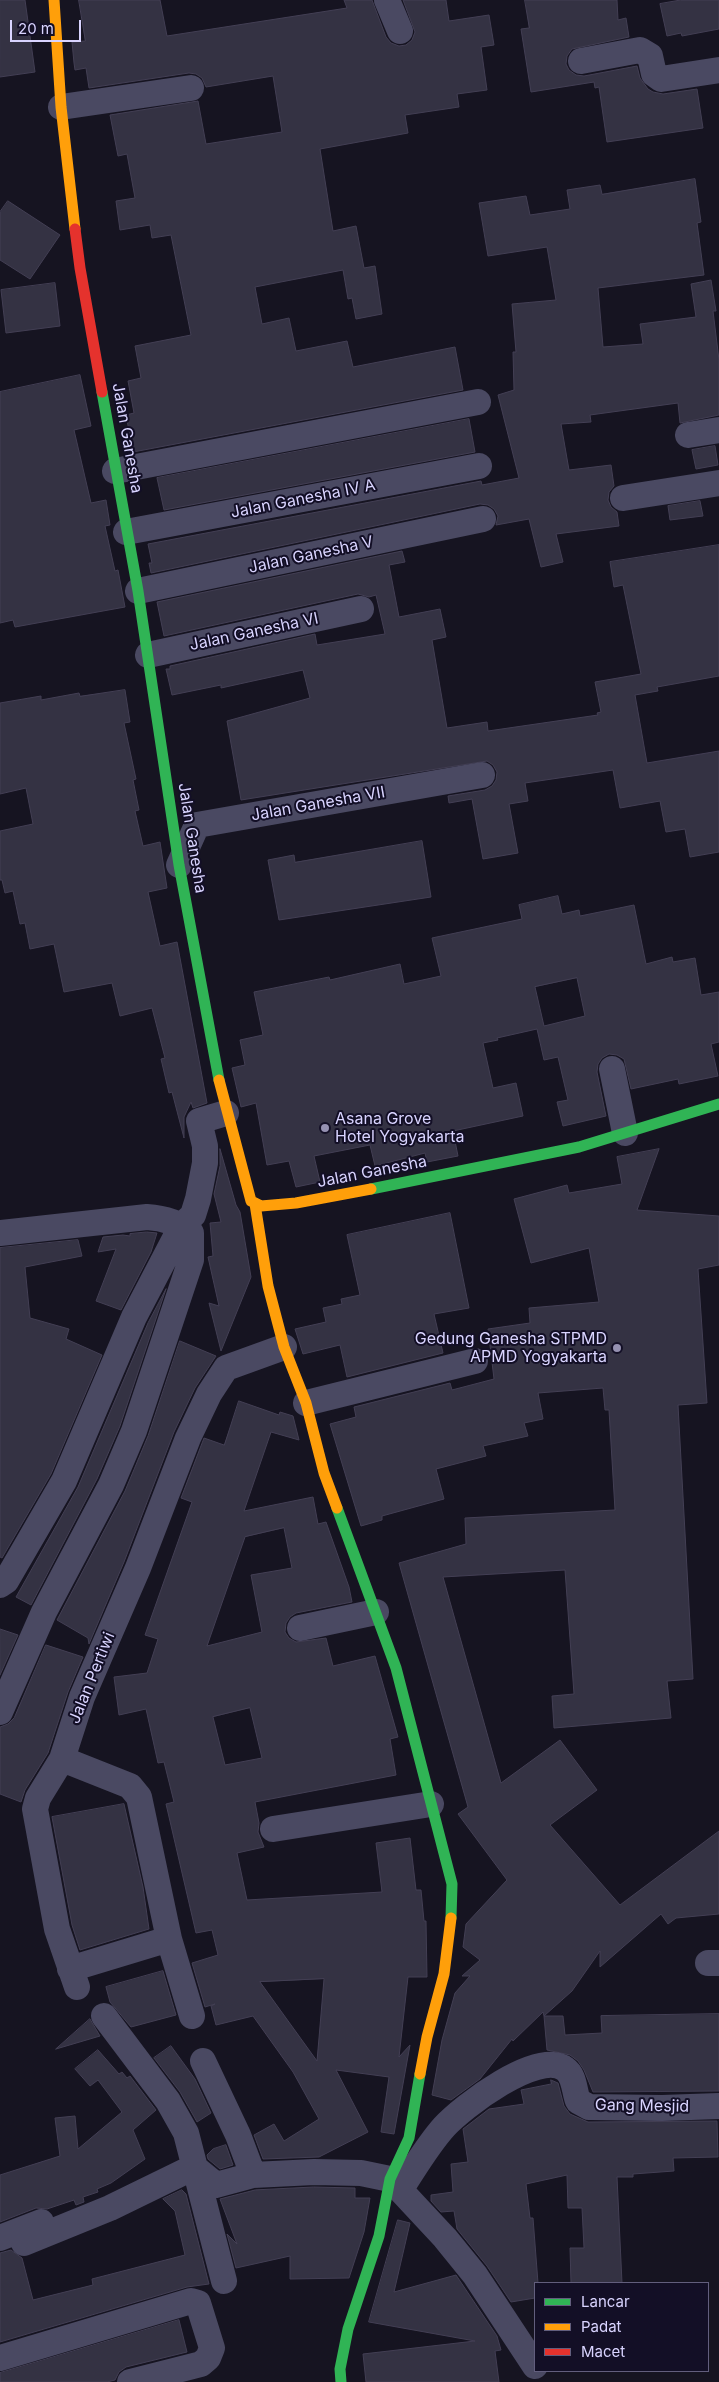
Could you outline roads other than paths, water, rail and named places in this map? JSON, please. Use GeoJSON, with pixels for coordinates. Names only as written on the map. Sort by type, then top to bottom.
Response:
{"type":"FeatureCollection","features":[{"type":"Feature","properties":{"kind":"street","name":"Jalan Ganesha"},"geometry":{"type":"LineString","coordinates":[[54,0],[61,107],[80,268],[138,591],[139,610],[148,655],[179,865],[226,1113],[251,1201],[255,1204],[270,1206],[343,1195],[579,1147],[719,1104]]}},
{"type":"Feature","properties":{"kind":"street"},"geometry":{"type":"LineString","coordinates":[[387,0],[400,31]]}},
{"type":"Feature","properties":{"kind":"street"},"geometry":{"type":"LineString","coordinates":[[581,61],[640,50],[645,51],[650,56],[654,74],[661,79],[719,70]]}},
{"type":"Feature","properties":{"kind":"street"},"geometry":{"type":"LineString","coordinates":[[61,107],[191,88]]}},
{"type":"Feature","properties":{"kind":"street"},"geometry":{"type":"LineString","coordinates":[[116,471],[478,402]]}},
{"type":"Feature","properties":{"kind":"street"},"geometry":{"type":"LineString","coordinates":[[688,435],[719,430]]}},
{"type":"Feature","properties":{"kind":"street","name":"Jalan Ganesha IV A"},"geometry":{"type":"LineString","coordinates":[[126,532],[479,466]]}},
{"type":"Feature","properties":{"kind":"street"},"geometry":{"type":"LineString","coordinates":[[623,498],[719,483]]}},
{"type":"Feature","properties":{"kind":"street","name":"Jalan Ganesha V"},"geometry":{"type":"LineString","coordinates":[[138,591],[483,519]]}},
{"type":"Feature","properties":{"kind":"street","name":"Jalan Ganesha VI"},"geometry":{"type":"LineString","coordinates":[[148,655],[360,609]]}},
{"type":"Feature","properties":{"kind":"street","name":"Jalan Ganesha VII"},"geometry":{"type":"LineString","coordinates":[[179,865],[197,825],[482,775]]}},
{"type":"Feature","properties":{"kind":"street"},"geometry":{"type":"LineString","coordinates":[[612,1068],[625,1134]]}},
{"type":"Feature","properties":{"kind":"street"},"geometry":{"type":"LineString","coordinates":[[0,1586],[6,1581],[64,1481],[134,1317],[182,1225],[193,1215],[205,1163],[205,1146],[200,1121],[226,1113]]}},
{"type":"Feature","properties":{"kind":"street"},"geometry":{"type":"LineString","coordinates":[[255,1204],[268,1286],[284,1347],[306,1403],[324,1473],[396,1668],[452,1884],[450,1926],[444,1974],[427,2037],[409,2138],[345,2342],[340,2369],[341,2382]]}},
{"type":"Feature","properties":{"kind":"street"},"geometry":{"type":"LineString","coordinates":[[0,1233],[147,1217],[161,1218],[182,1225],[192,1233],[191,1260],[134,1431],[111,1485],[44,1612],[0,1712]]}},
{"type":"Feature","properties":{"kind":"street","name":"Jalan Pertiwi"},"geometry":{"type":"LineString","coordinates":[[169,1939],[73,1978],[58,1929],[35,1809],[38,1798],[62,1759],[82,1697],[138,1568],[188,1438],[209,1394],[226,1368],[284,1347]]}},
{"type":"Feature","properties":{"kind":"street"},"geometry":{"type":"LineString","coordinates":[[306,1403],[475,1361]]}},
{"type":"Feature","properties":{"kind":"street"},"geometry":{"type":"LineString","coordinates":[[300,1628],[376,1612]]}},
{"type":"Feature","properties":{"kind":"street"},"geometry":{"type":"LineString","coordinates":[[62,1759],[130,1786],[139,1797],[169,1939],[192,2016]]}},
{"type":"Feature","properties":{"kind":"street"},"geometry":{"type":"LineString","coordinates":[[273,1829],[431,1804]]}},
{"type":"Feature","properties":{"kind":"street"},"geometry":{"type":"LineString","coordinates":[[104,2016],[175,2113],[188,2140],[224,2281]]}},
{"type":"Feature","properties":{"kind":"street"},"geometry":{"type":"LineString","coordinates":[[203,2061],[238,2135],[253,2175]]}},
{"type":"Feature","properties":{"kind":"street","name":"Gang Mesjid"},"geometry":{"type":"LineString","coordinates":[[395,2184],[461,2111],[516,2075],[540,2066],[557,2065],[565,2069],[572,2079],[578,2101],[589,2107],[662,2108],[719,2106]]}},
{"type":"Feature","properties":{"kind":"street"},"geometry":{"type":"LineString","coordinates":[[194,2167],[216,2185],[253,2175],[314,2172],[361,2173],[395,2184],[445,2238],[475,2275],[534,2364]]}},
{"type":"Feature","properties":{"kind":"street"},"geometry":{"type":"LineString","coordinates":[[12,2241],[110,2208],[194,2167]]}},
{"type":"Feature","properties":{"kind":"street"},"geometry":{"type":"LineString","coordinates":[[12,2241],[93,2198]]}},
{"type":"Feature","properties":{"kind":"street"},"geometry":{"type":"LineString","coordinates":[[0,2358],[190,2301],[198,2303],[212,2348],[208,2358],[201,2364],[130,2382]]}},
{"type":"Feature","properties":{"kind":"place","name":"Asana Grove Hotel Yogyakarta"},"geometry":{"type":"Point","coordinates":[325,1128]}},
{"type":"Feature","properties":{"kind":"place","name":"Gedung Ganesha STPMD APMD Yogyakarta"},"geometry":{"type":"Point","coordinates":[617,1348]}}]}
